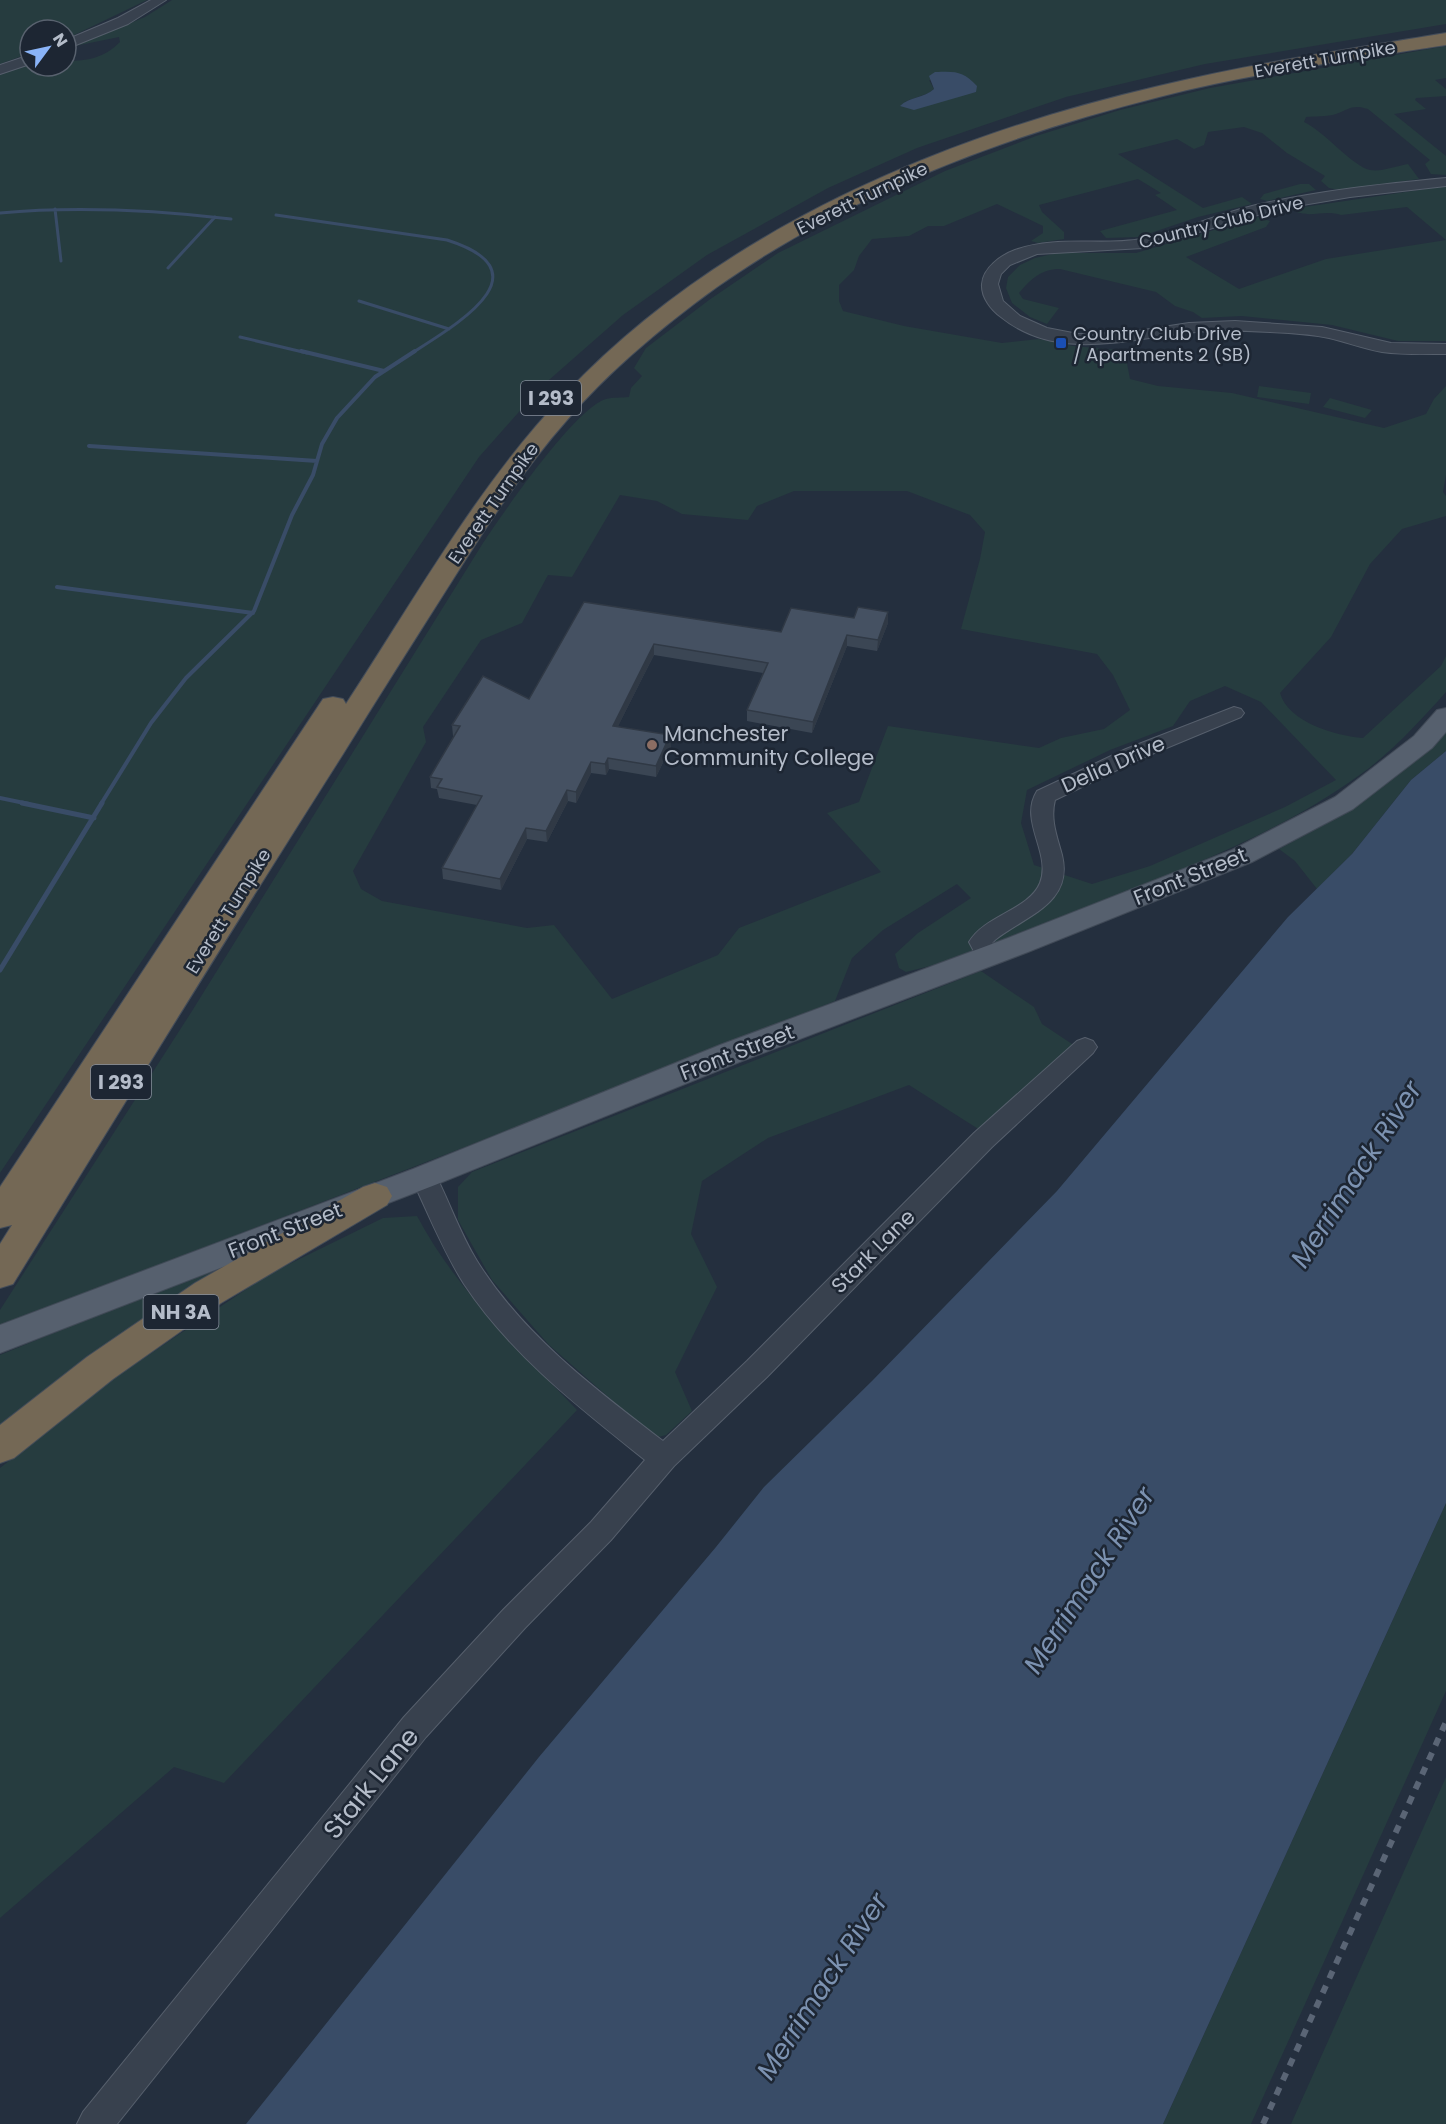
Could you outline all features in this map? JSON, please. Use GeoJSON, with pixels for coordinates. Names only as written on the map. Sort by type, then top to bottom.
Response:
{"type":"FeatureCollection","features":[{"type":"Feature","properties":{"kind":"highway","name":"Everett Turnpike"},"geometry":{"type":"LineString","coordinates":[[0,1215],[476,489],[549,400],[601,350],[642,315],[700,272],[793,216],[891,169],[994,129],[1065,106],[1168,80],[1251,62],[1446,30]]}},
{"type":"Feature","properties":{"kind":"highway","name":"Everett Turnpike"},"geometry":{"type":"LineString","coordinates":[[0,1274],[235,900],[482,514],[538,439],[587,384],[620,353],[698,291],[775,242],[863,195],[973,148],[1080,112],[1192,84],[1446,39]]}},
{"type":"Feature","properties":{"kind":"highway","name":"NH 3A"},"geometry":{"type":"LineString","coordinates":[[0,1447],[100,1368],[208,1293],[375,1196]]}},
{"type":"Feature","properties":{"kind":"main road","name":"Front Street"},"geometry":{"type":"LineString","coordinates":[[0,1339],[424,1177],[731,1053],[1242,856],[1344,803],[1423,742],[1446,716]]}},
{"type":"Feature","properties":{"kind":"street"},"geometry":{"type":"LineString","coordinates":[[78,40],[123,21],[160,0]]}},
{"type":"Feature","properties":{"kind":"street"},"geometry":{"type":"LineString","coordinates":[[0,70],[18,63]]}},
{"type":"Feature","properties":{"kind":"street","name":"Country Club Drive"},"geometry":{"type":"LineString","coordinates":[[1446,182],[1331,195],[1273,206],[1222,218],[1143,243],[1066,244],[1040,248],[1003,263],[991,278],[990,288],[994,301],[1013,319],[1034,329],[1075,339],[1116,341],[1181,329],[1231,325],[1322,332],[1395,348],[1446,349]]}},
{"type":"Feature","properties":{"kind":"street","name":"Delia Drive"},"geometry":{"type":"LineString","coordinates":[[987,956],[980,942],[988,931],[1039,900],[1052,880],[1054,866],[1040,821],[1045,796],[1133,754],[1233,712]]}},
{"type":"Feature","properties":{"kind":"street","name":"Stark Lane"},"geometry":{"type":"LineString","coordinates":[[95,2124],[415,1727],[514,1619],[601,1531],[664,1458],[757,1369],[983,1140],[1085,1047]]}},
{"type":"Feature","properties":{"kind":"street"},"geometry":{"type":"LineString","coordinates":[[424,1177],[474,1278],[496,1307],[561,1376],[664,1458]]}},
{"type":"Feature","properties":{"kind":"green space"},"geometry":{"type":"Polygon","coordinates":[[[0,0],[147,0],[78,33],[78,18],[18,18],[18,57],[0,64],[0,0]]]}},
{"type":"Feature","properties":{"kind":"green space"},"geometry":{"type":"Polygon","coordinates":[[[172,0],[1446,0],[1446,24],[1205,64],[1066,97],[917,148],[828,188],[707,255],[623,315],[541,387],[479,457],[0,1173],[0,73],[18,67],[18,78],[78,78],[78,60],[102,55],[120,42],[119,37],[78,45],[145,17],[172,0]],[[929,80],[934,89],[904,102],[976,92],[929,80]]]}},
{"type":"Feature","properties":{"kind":"green space"},"geometry":{"type":"Polygon","coordinates":[[[1446,46],[1446,78],[1435,80],[1446,89],[1446,96],[1416,98],[1415,100],[1426,109],[1394,114],[1446,156],[1446,175],[1431,174],[1425,164],[1430,160],[1368,109],[1358,107],[1329,116],[1306,117],[1304,122],[1363,167],[1379,170],[1408,164],[1419,179],[1339,190],[1329,188],[1321,181],[1325,176],[1287,153],[1262,133],[1244,127],[1208,132],[1204,145],[1194,149],[1177,139],[1118,154],[1203,208],[1242,197],[1252,204],[1198,217],[1139,237],[1106,238],[1100,231],[1177,210],[1155,195],[1161,193],[1138,179],[1039,205],[1042,212],[1064,232],[1064,239],[1038,243],[1031,241],[1043,233],[1043,226],[997,204],[944,226],[928,226],[909,236],[872,239],[859,256],[854,270],[839,285],[839,301],[843,311],[904,326],[1002,343],[1039,339],[1073,346],[1118,350],[1126,358],[1130,379],[1158,386],[1232,393],[1384,428],[1426,414],[1434,399],[1446,386],[1446,475],[1443,492],[1446,496],[1446,516],[1402,529],[1370,564],[1331,637],[1280,693],[1293,712],[1314,726],[1363,738],[1441,666],[1446,656],[1446,692],[1406,735],[1361,774],[1286,821],[1179,871],[934,965],[906,972],[899,968],[895,954],[918,933],[971,898],[957,884],[883,930],[852,958],[835,1001],[634,1082],[0,1326],[0,1310],[192,1011],[483,543],[540,463],[577,421],[606,399],[629,397],[631,388],[642,376],[634,368],[646,348],[709,300],[778,253],[945,171],[1036,136],[1120,110],[1210,88],[1446,46]],[[794,491],[757,506],[748,520],[682,514],[657,501],[620,495],[572,577],[548,575],[522,623],[481,640],[423,727],[426,742],[353,871],[361,889],[382,901],[527,928],[554,925],[612,999],[718,955],[739,928],[881,872],[827,813],[859,802],[888,726],[1039,748],[1061,738],[1104,729],[1130,710],[1113,675],[1097,654],[961,629],[985,532],[970,515],[907,491],[794,491]],[[1225,686],[1190,701],[1173,726],[1110,750],[1027,790],[1021,823],[1034,865],[1092,884],[1150,866],[1285,807],[1336,780],[1261,702],[1225,686]]]}},
{"type":"Feature","properties":{"kind":"green space"},"geometry":{"type":"Polygon","coordinates":[[[1300,184],[1309,184],[1316,190],[1267,201],[1260,199],[1264,194],[1300,184]]]}},
{"type":"Feature","properties":{"kind":"green space"},"geometry":{"type":"Polygon","coordinates":[[[1446,186],[1446,240],[1407,207],[1341,215],[1334,213],[1303,214],[1291,209],[1446,186]]]}},
{"type":"Feature","properties":{"kind":"green space"},"geometry":{"type":"Polygon","coordinates":[[[1258,217],[1270,221],[1266,227],[1186,257],[1239,289],[1326,259],[1446,240],[1446,341],[1398,341],[1332,325],[1242,316],[1202,318],[1193,312],[1175,306],[1156,292],[1060,269],[1053,269],[1037,276],[1019,293],[1023,299],[1059,308],[1047,324],[1030,317],[1012,303],[1006,288],[1008,277],[1020,265],[1035,258],[1057,253],[1136,253],[1258,217]]]}},
{"type":"Feature","properties":{"kind":"green space"},"geometry":{"type":"Polygon","coordinates":[[[1259,386],[1311,393],[1309,404],[1257,397],[1259,386]]]}},
{"type":"Feature","properties":{"kind":"green space"},"geometry":{"type":"Polygon","coordinates":[[[1330,398],[1372,410],[1365,418],[1323,407],[1330,398]]]}},
{"type":"Feature","properties":{"kind":"green space"},"geometry":{"type":"Polygon","coordinates":[[[1446,731],[1446,751],[1411,780],[1352,854],[1317,889],[1295,861],[1279,849],[1348,812],[1409,766],[1446,731]]]}},
{"type":"Feature","properties":{"kind":"green space"},"geometry":{"type":"Polygon","coordinates":[[[981,971],[1034,1007],[1042,1024],[1075,1046],[983,1132],[909,1085],[768,1138],[702,1181],[691,1234],[717,1287],[675,1372],[692,1411],[666,1435],[655,1438],[549,1345],[492,1280],[458,1220],[458,1187],[472,1172],[981,971]]]}},
{"type":"Feature","properties":{"kind":"green space"},"geometry":{"type":"Polygon","coordinates":[[[417,1216],[433,1243],[470,1294],[511,1342],[577,1410],[224,1783],[174,1767],[0,1918],[0,1468],[114,1378],[269,1274],[383,1218],[417,1216]]]}},
{"type":"Feature","properties":{"kind":"green space"},"geometry":{"type":"Polygon","coordinates":[[[274,1243],[0,1432],[0,1355],[274,1243]]]}},
{"type":"Feature","properties":{"kind":"green space"},"geometry":{"type":"Polygon","coordinates":[[[1446,1503],[1446,1691],[1251,2124],[1163,2124],[1446,1503]]]}},
{"type":"Feature","properties":{"kind":"green space"},"geometry":{"type":"Polygon","coordinates":[[[1446,1777],[1446,2124],[1291,2124],[1446,1777]]]}},
{"type":"Feature","properties":{"kind":"water"},"geometry":{"type":"Polygon","coordinates":[[[935,72],[954,72],[963,75],[977,86],[976,92],[914,110],[900,106],[934,89],[929,76],[935,72]]]}},
{"type":"Feature","properties":{"kind":"water","name":"Merrimack River"},"geometry":{"type":"Polygon","coordinates":[[[1446,751],[1446,1503],[1163,2124],[246,2124],[539,1757],[764,1487],[872,1381],[1057,1191],[1288,917],[1352,854],[1411,780],[1446,751]]]}},
{"type":"Feature","properties":{"kind":"building","name":"Manchester Community College"},"geometry":{"type":"Polygon","coordinates":[[[584,602],[781,632],[791,608],[854,618],[858,607],[888,612],[878,640],[847,635],[813,722],[747,710],[768,663],[654,644],[613,726],[670,735],[656,766],[608,758],[605,764],[591,762],[576,792],[567,790],[546,831],[526,828],[500,879],[442,868],[482,796],[437,787],[442,779],[430,777],[460,726],[452,725],[483,676],[529,699],[584,602]]]}},
{"type":"Feature","properties":{"kind":"waterway"},"geometry":{"type":"LineString","coordinates":[[0,213],[55,210]]}},
{"type":"Feature","properties":{"kind":"waterway"},"geometry":{"type":"LineString","coordinates":[[55,210],[61,261]]}},
{"type":"Feature","properties":{"kind":"waterway"},"geometry":{"type":"LineString","coordinates":[[55,210],[116,210],[215,217]]}},
{"type":"Feature","properties":{"kind":"waterway"},"geometry":{"type":"LineString","coordinates":[[276,215],[447,240],[476,253],[490,267],[492,282],[484,298],[451,328],[412,353]]}},
{"type":"Feature","properties":{"kind":"waterway"},"geometry":{"type":"LineString","coordinates":[[168,268],[215,217]]}},
{"type":"Feature","properties":{"kind":"waterway"},"geometry":{"type":"LineString","coordinates":[[215,217],[231,219]]}},
{"type":"Feature","properties":{"kind":"waterway"},"geometry":{"type":"LineString","coordinates":[[359,301],[449,329]]}},
{"type":"Feature","properties":{"kind":"waterway"},"geometry":{"type":"LineString","coordinates":[[240,337],[307,353]]}},
{"type":"Feature","properties":{"kind":"waterway"},"geometry":{"type":"LineString","coordinates":[[301,351],[384,371]]}},
{"type":"Feature","properties":{"kind":"waterway"},"geometry":{"type":"LineString","coordinates":[[252,613],[292,515],[313,475],[322,444],[337,418],[375,377],[415,351]]}},
{"type":"Feature","properties":{"kind":"waterway"},"geometry":{"type":"LineString","coordinates":[[89,446],[317,461]]}},
{"type":"Feature","properties":{"kind":"waterway"},"geometry":{"type":"LineString","coordinates":[[57,587],[252,613]]}},
{"type":"Feature","properties":{"kind":"waterway"},"geometry":{"type":"LineString","coordinates":[[101,804],[151,723],[186,678],[252,613]]}},
{"type":"Feature","properties":{"kind":"waterway"},"geometry":{"type":"LineString","coordinates":[[0,798],[29,804]]}},
{"type":"Feature","properties":{"kind":"waterway"},"geometry":{"type":"LineString","coordinates":[[22,803],[93,818]]}},
{"type":"Feature","properties":{"kind":"waterway"},"geometry":{"type":"LineString","coordinates":[[93,818],[102,803]]}},
{"type":"Feature","properties":{"kind":"waterway"},"geometry":{"type":"LineString","coordinates":[[0,970],[93,818]]}},
{"type":"Feature","properties":{"kind":"railway"},"geometry":{"type":"LineString","coordinates":[[1263,2124],[1446,1722]]}},
{"type":"Feature","properties":{"kind":"place","name":"Country Club Drive / Apartments 2 (SB)"},"geometry":{"type":"Point","coordinates":[1061,343]}},
{"type":"Feature","properties":{"kind":"place","name":"Manchester Community College"},"geometry":{"type":"Point","coordinates":[652,745]}}]}
